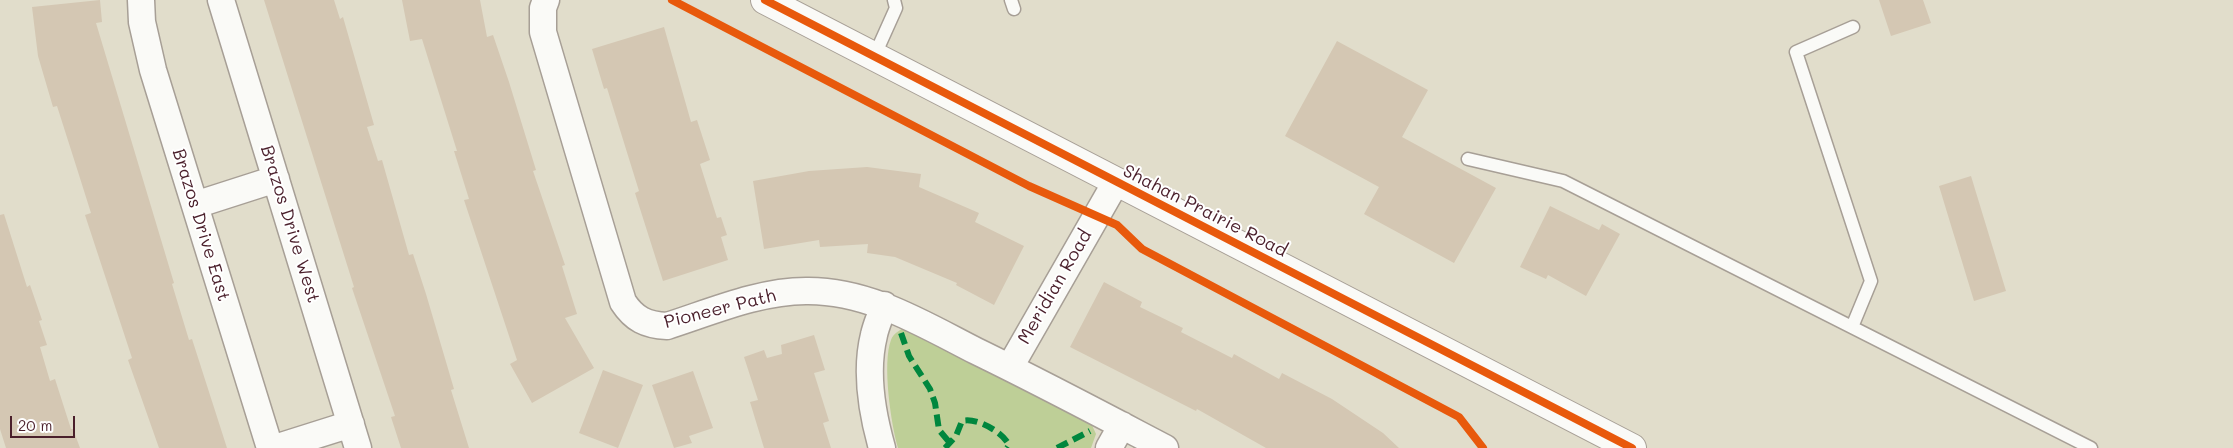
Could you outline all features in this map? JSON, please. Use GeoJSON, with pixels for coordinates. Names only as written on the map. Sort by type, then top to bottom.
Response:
{"type":"FeatureCollection","features":[{"type":"Feature","properties":{"kind":"street","name":"Brazos Drive East"},"geometry":{"type":"LineString","coordinates":[[141,0],[142,22],[153,70],[270,448]]}},
{"type":"Feature","properties":{"kind":"street","name":"Brazos Drive West"},"geometry":{"type":"LineString","coordinates":[[221,0],[354,436]]}},
{"type":"Feature","properties":{"kind":"street","name":"Pioneer Path"},"geometry":{"type":"LineString","coordinates":[[546,0],[543,8],[543,32],[623,302],[630,314],[640,321],[653,325],[667,326],[772,294],[807,291],[843,295],[884,306],[1010,367],[1165,448]]}},
{"type":"Feature","properties":{"kind":"street","name":"Shahan Prairie Road"},"geometry":{"type":"LineString","coordinates":[[765,0],[1632,448]]}},
{"type":"Feature","properties":{"kind":"street"},"geometry":{"type":"LineString","coordinates":[[195,205],[276,179]]}},
{"type":"Feature","properties":{"kind":"street","name":"Meridian Road"},"geometry":{"type":"LineString","coordinates":[[1010,367],[1116,182]]}},
{"type":"Feature","properties":{"kind":"street"},"geometry":{"type":"LineString","coordinates":[[882,448],[872,402],[870,376],[874,336],[884,306]]}},
{"type":"Feature","properties":{"kind":"street"},"geometry":{"type":"LineString","coordinates":[[1109,448],[1122,425]]}},
{"type":"Feature","properties":{"kind":"street"},"geometry":{"type":"LineString","coordinates":[[275,448],[354,436]]}},
{"type":"Feature","properties":{"kind":"lane"},"geometry":{"type":"LineString","coordinates":[[874,57],[896,8],[894,0]]}},
{"type":"Feature","properties":{"kind":"lane"},"geometry":{"type":"LineString","coordinates":[[1852,327],[1871,281],[1796,52],[1853,27]]}},
{"type":"Feature","properties":{"kind":"lane"},"geometry":{"type":"LineString","coordinates":[[1468,159],[1563,181],[2091,448]]}},
{"type":"Feature","properties":{"kind":"green space"},"geometry":{"type":"Polygon","coordinates":[[[908,325],[1091,423],[1096,434],[1091,448],[898,448],[890,409],[887,378],[888,350],[894,335],[908,325]]]}},
{"type":"Feature","properties":{"kind":"building"},"geometry":{"type":"Polygon","coordinates":[[[100,0],[102,22],[96,23],[174,283],[172,284],[189,340],[192,339],[227,448],[159,448],[128,360],[132,358],[85,215],[91,213],[57,106],[53,107],[38,56],[32,7],[100,0]]]}},
{"type":"Feature","properties":{"kind":"building"},"geometry":{"type":"Polygon","coordinates":[[[264,0],[334,0],[340,19],[343,17],[374,125],[367,127],[378,161],[382,160],[409,255],[413,254],[426,294],[454,389],[451,390],[469,448],[401,448],[391,417],[395,416],[352,288],[354,287],[264,0]]]}},
{"type":"Feature","properties":{"kind":"building"},"geometry":{"type":"Polygon","coordinates":[[[402,0],[480,0],[487,37],[493,35],[509,82],[536,170],[533,171],[565,265],[562,266],[577,314],[565,318],[594,368],[532,403],[510,364],[517,360],[464,200],[469,199],[454,151],[457,151],[422,39],[410,41],[402,0]]]}},
{"type":"Feature","properties":{"kind":"building"},"geometry":{"type":"Polygon","coordinates":[[[1879,0],[1923,0],[1931,23],[1891,36],[1879,0]]]}},
{"type":"Feature","properties":{"kind":"building"},"geometry":{"type":"Polygon","coordinates":[[[664,27],[691,122],[697,120],[710,160],[700,164],[717,218],[721,217],[727,235],[721,237],[728,260],[663,281],[635,193],[639,191],[607,88],[604,89],[592,49],[664,27]]]}},
{"type":"Feature","properties":{"kind":"building"},"geometry":{"type":"Polygon","coordinates":[[[1337,41],[1428,90],[1402,137],[1496,188],[1454,263],[1364,214],[1379,187],[1285,136],[1337,41]]]}},
{"type":"Feature","properties":{"kind":"building"},"geometry":{"type":"Polygon","coordinates":[[[867,167],[921,174],[919,187],[979,213],[975,222],[1024,246],[994,305],[956,285],[957,283],[895,257],[867,253],[868,244],[820,247],[819,240],[764,249],[753,181],[809,171],[867,167]]]}},
{"type":"Feature","properties":{"kind":"building"},"geometry":{"type":"Polygon","coordinates":[[[1971,176],[2006,291],[1974,301],[1939,186],[1971,176]]]}},
{"type":"Feature","properties":{"kind":"building"},"geometry":{"type":"Polygon","coordinates":[[[1550,206],[1599,230],[1602,224],[1620,234],[1586,296],[1548,275],[1546,279],[1520,267],[1550,206]]]}},
{"type":"Feature","properties":{"kind":"building"},"geometry":{"type":"Polygon","coordinates":[[[4,214],[27,287],[30,285],[42,320],[39,321],[47,345],[40,347],[50,381],[55,379],[71,429],[73,429],[80,448],[6,448],[0,429],[0,215],[4,214]]]}},
{"type":"Feature","properties":{"kind":"building"},"geometry":{"type":"Polygon","coordinates":[[[1104,282],[1142,302],[1140,307],[1183,328],[1181,332],[1232,358],[1234,354],[1279,379],[1282,373],[1332,399],[1383,433],[1399,448],[1266,448],[1197,409],[1196,411],[1070,347],[1104,282]]]}},
{"type":"Feature","properties":{"kind":"building"},"geometry":{"type":"Polygon","coordinates":[[[814,335],[825,370],[814,373],[829,421],[823,423],[831,448],[764,448],[750,402],[758,400],[744,357],[764,350],[767,358],[782,354],[781,345],[814,335]]]}},
{"type":"Feature","properties":{"kind":"building"},"geometry":{"type":"Polygon","coordinates":[[[603,370],[643,385],[618,448],[579,433],[603,370]]]}},
{"type":"Feature","properties":{"kind":"building"},"geometry":{"type":"Polygon","coordinates":[[[693,371],[713,428],[689,436],[692,443],[674,448],[652,385],[693,371]]]}},
{"type":"Feature","properties":{"kind":"marked path"},"geometry":{"type":"LineString","coordinates":[[901,333],[909,356],[930,389],[935,403],[939,430],[950,443]]}},
{"type":"Feature","properties":{"kind":"marked path"},"geometry":{"type":"LineString","coordinates":[[945,448],[956,436],[962,421],[968,420],[981,423],[1001,435],[1009,445],[1007,448]]}},
{"type":"Feature","properties":{"kind":"marked path"},"geometry":{"type":"LineString","coordinates":[[1057,448],[1090,431]]}},
{"type":"Feature","properties":{"kind":"cycle path"},"geometry":{"type":"LineString","coordinates":[[672,0],[1029,186],[1117,225],[1142,249],[1459,417],[1483,448]]}},
{"type":"Feature","properties":{"kind":"cycle path"},"geometry":{"type":"LineString","coordinates":[[765,0],[1632,448]]}}]}
